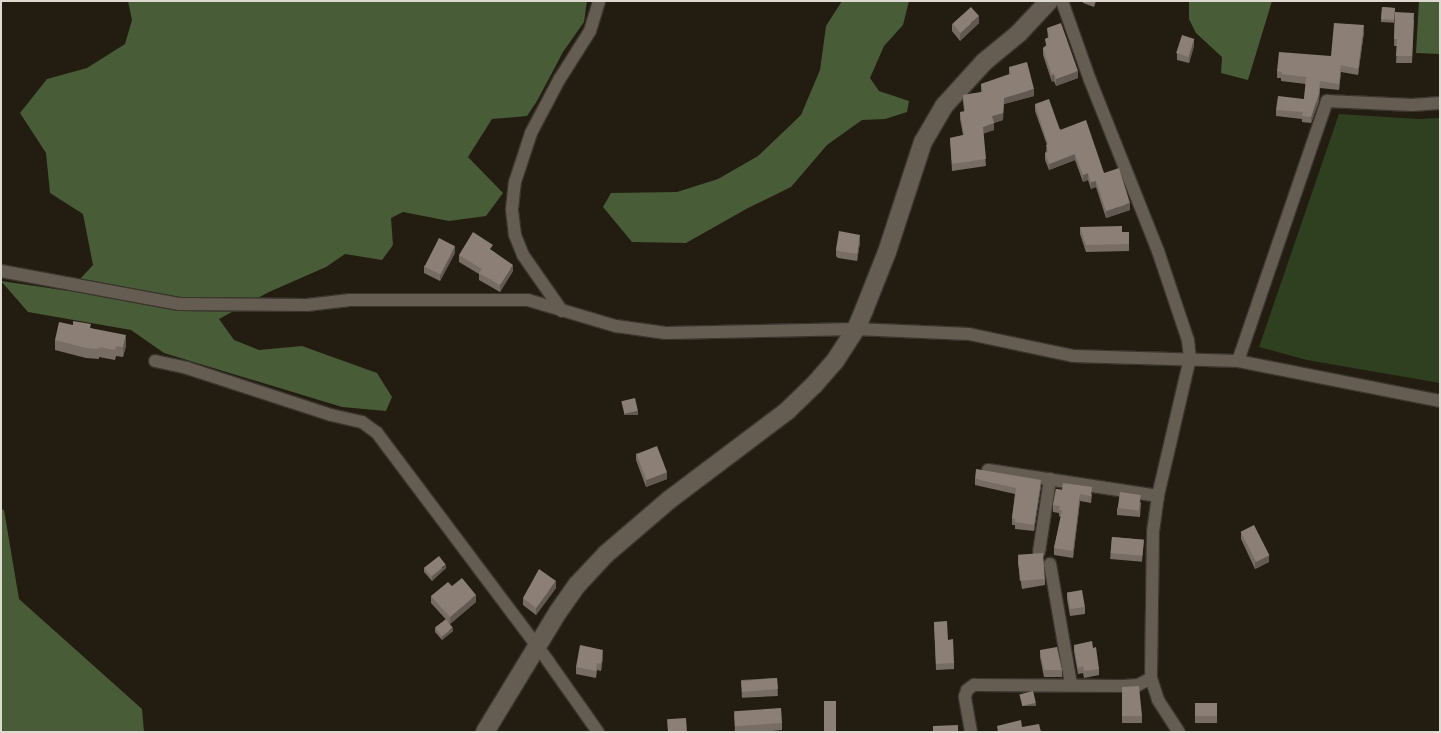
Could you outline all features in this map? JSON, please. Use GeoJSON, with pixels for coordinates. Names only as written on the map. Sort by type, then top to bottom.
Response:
{"type":"FeatureCollection","features":[{"type":"Feature","properties":{"kind":"street"},"geometry":{"type":"LineString","coordinates":[[562,311],[523,255],[515,235],[512,208],[515,182],[531,133],[559,80],[590,31],[599,1]]}},
{"type":"Feature","properties":{"kind":"street"},"geometry":{"type":"LineString","coordinates":[[485,732],[537,646],[577,585],[606,554],[669,500],[786,411],[830,367],[856,329],[887,252],[923,142],[944,106],[984,62],[1019,33],[1048,1]]}},
{"type":"Feature","properties":{"kind":"street"},"geometry":{"type":"LineString","coordinates":[[1062,1],[1090,80],[1158,251],[1188,340],[1190,358],[1158,496],[1153,532],[1151,678],[1158,700],[1179,732]]}},
{"type":"Feature","properties":{"kind":"street"},"geometry":{"type":"LineString","coordinates":[[1238,361],[1327,101],[1440,103]]}},
{"type":"Feature","properties":{"kind":"street"},"geometry":{"type":"LineString","coordinates":[[1,272],[179,304],[308,305],[350,300],[528,300],[616,326],[666,333],[856,329],[968,334],[1073,356],[1190,358],[1238,361],[1440,401]]}},
{"type":"Feature","properties":{"kind":"street"},"geometry":{"type":"LineString","coordinates":[[155,361],[187,368],[331,415],[362,422],[377,434],[537,646],[598,732]]}},
{"type":"Feature","properties":{"kind":"street"},"geometry":{"type":"LineString","coordinates":[[988,470],[1158,496]]}},
{"type":"Feature","properties":{"kind":"street"},"geometry":{"type":"LineString","coordinates":[[1039,552],[1050,479]]}},
{"type":"Feature","properties":{"kind":"street"},"geometry":{"type":"LineString","coordinates":[[1050,564],[1072,684]]}},
{"type":"Feature","properties":{"kind":"street"},"geometry":{"type":"LineString","coordinates":[[971,732],[965,697],[967,690],[974,685],[1072,684],[1124,686],[1138,685],[1151,678]]}},
{"type":"Feature","properties":{"kind":"green space"},"geometry":{"type":"Polygon","coordinates":[[[128,1],[587,1],[584,22],[563,52],[527,116],[492,119],[468,157],[503,193],[486,216],[449,221],[403,212],[391,218],[393,245],[382,260],[345,254],[326,267],[269,292],[219,319],[234,340],[259,350],[302,346],[377,373],[392,397],[386,411],[342,407],[164,353],[131,330],[28,312],[1,281],[69,291],[93,265],[83,214],[50,193],[46,153],[20,113],[47,79],[87,68],[125,44],[132,20],[128,1]]]}},
{"type":"Feature","properties":{"kind":"green space"},"geometry":{"type":"Polygon","coordinates":[[[842,1],[909,1],[903,25],[884,46],[870,78],[879,91],[909,101],[907,112],[885,119],[862,120],[827,145],[791,187],[748,208],[686,243],[632,242],[603,207],[611,193],[677,192],[718,179],[758,156],[801,115],[820,70],[826,26],[842,1]]]}},
{"type":"Feature","properties":{"kind":"green space"},"geometry":{"type":"Polygon","coordinates":[[[1189,1],[1272,1],[1248,80],[1221,73],[1222,57],[1196,33],[1189,19],[1189,1]]]}},
{"type":"Feature","properties":{"kind":"green space"},"geometry":{"type":"Polygon","coordinates":[[[1419,1],[1440,1],[1440,54],[1416,53],[1419,1]]]}},
{"type":"Feature","properties":{"kind":"green space"},"geometry":{"type":"Polygon","coordinates":[[[1339,114],[1418,119],[1440,118],[1440,383],[1307,360],[1259,347],[1339,114]]]}},
{"type":"Feature","properties":{"kind":"green space"},"geometry":{"type":"Polygon","coordinates":[[[1,509],[4,510],[19,599],[142,709],[144,732],[1,732],[1,509]]]}},
{"type":"Feature","properties":{"kind":"building"},"geometry":{"type":"Polygon","coordinates":[[[971,7],[979,16],[960,33],[952,24],[971,7]]]}},
{"type":"Feature","properties":{"kind":"building"},"geometry":{"type":"Polygon","coordinates":[[[1382,7],[1395,8],[1394,20],[1381,19],[1382,7]]]}},
{"type":"Feature","properties":{"kind":"building"},"geometry":{"type":"Polygon","coordinates":[[[1395,12],[1414,13],[1412,56],[1396,56],[1397,39],[1394,39],[1395,12]]]}},
{"type":"Feature","properties":{"kind":"building"},"geometry":{"type":"Polygon","coordinates":[[[1061,23],[1078,71],[1056,79],[1054,74],[1052,75],[1043,48],[1047,45],[1045,39],[1049,37],[1047,28],[1061,23]]]}},
{"type":"Feature","properties":{"kind":"building"},"geometry":{"type":"Polygon","coordinates":[[[1334,23],[1364,25],[1358,69],[1341,65],[1339,84],[1320,81],[1319,94],[1311,117],[1302,116],[1303,112],[1276,110],[1278,96],[1304,99],[1306,77],[1281,74],[1282,72],[1277,71],[1279,52],[1331,56],[1334,23]]]}},
{"type":"Feature","properties":{"kind":"building"},"geometry":{"type":"Polygon","coordinates":[[[1182,35],[1194,39],[1188,57],[1176,53],[1182,35]]]}},
{"type":"Feature","properties":{"kind":"building"},"geometry":{"type":"Polygon","coordinates":[[[1027,62],[1034,89],[1004,98],[1003,113],[992,116],[994,123],[983,127],[986,159],[952,164],[950,138],[964,135],[960,112],[964,112],[965,109],[963,95],[983,92],[981,84],[1011,74],[1009,67],[1027,62]]]}},
{"type":"Feature","properties":{"kind":"building"},"geometry":{"type":"Polygon","coordinates":[[[1049,99],[1060,130],[1086,120],[1104,173],[1119,168],[1130,203],[1106,211],[1096,181],[1091,182],[1088,173],[1083,175],[1075,154],[1049,164],[1045,153],[1048,152],[1046,145],[1048,144],[1035,104],[1049,99]]]}},
{"type":"Feature","properties":{"kind":"building"},"geometry":{"type":"Polygon","coordinates":[[[1122,226],[1122,232],[1129,232],[1129,244],[1086,245],[1080,227],[1122,226]]]}},
{"type":"Feature","properties":{"kind":"building"},"geometry":{"type":"Polygon","coordinates":[[[839,231],[860,235],[857,254],[836,249],[839,231]]]}},
{"type":"Feature","properties":{"kind":"building"},"geometry":{"type":"Polygon","coordinates":[[[473,232],[493,245],[490,249],[513,265],[500,285],[479,273],[482,269],[459,255],[473,232]]]}},
{"type":"Feature","properties":{"kind":"building"},"geometry":{"type":"Polygon","coordinates":[[[439,238],[455,246],[441,275],[424,267],[439,238]]]}},
{"type":"Feature","properties":{"kind":"building"},"geometry":{"type":"Polygon","coordinates":[[[73,321],[91,324],[90,328],[126,335],[123,347],[116,346],[115,350],[99,347],[99,349],[86,348],[55,340],[59,322],[73,325],[73,321]]]}},
{"type":"Feature","properties":{"kind":"building"},"geometry":{"type":"Polygon","coordinates":[[[635,398],[638,411],[624,414],[621,401],[635,398]]]}},
{"type":"Feature","properties":{"kind":"building"},"geometry":{"type":"Polygon","coordinates":[[[657,446],[667,472],[646,480],[636,454],[657,446]]]}},
{"type":"Feature","properties":{"kind":"building"},"geometry":{"type":"Polygon","coordinates":[[[976,469],[1041,480],[1034,525],[1015,522],[1015,519],[1012,518],[1016,488],[975,479],[976,469]]]}},
{"type":"Feature","properties":{"kind":"building"},"geometry":{"type":"Polygon","coordinates":[[[1063,483],[1092,487],[1091,496],[1080,494],[1073,551],[1054,548],[1062,510],[1059,510],[1060,506],[1053,505],[1056,489],[1062,490],[1063,483]]]}},
{"type":"Feature","properties":{"kind":"building"},"geometry":{"type":"Polygon","coordinates":[[[1120,492],[1141,495],[1139,511],[1118,508],[1120,492]]]}},
{"type":"Feature","properties":{"kind":"building"},"geometry":{"type":"Polygon","coordinates":[[[1254,525],[1269,555],[1256,562],[1241,532],[1254,525]]]}},
{"type":"Feature","properties":{"kind":"building"},"geometry":{"type":"Polygon","coordinates":[[[1112,537],[1144,540],[1142,556],[1111,553],[1112,537]]]}},
{"type":"Feature","properties":{"kind":"building"},"geometry":{"type":"Polygon","coordinates":[[[1043,553],[1045,579],[1020,581],[1018,555],[1043,553]]]}},
{"type":"Feature","properties":{"kind":"building"},"geometry":{"type":"Polygon","coordinates":[[[439,556],[446,565],[431,576],[424,568],[439,556]]]}},
{"type":"Feature","properties":{"kind":"building"},"geometry":{"type":"Polygon","coordinates":[[[539,569],[556,581],[536,608],[523,598],[539,569]]]}},
{"type":"Feature","properties":{"kind":"building"},"geometry":{"type":"Polygon","coordinates":[[[462,578],[476,595],[450,617],[431,596],[448,582],[452,586],[462,578]]]}},
{"type":"Feature","properties":{"kind":"building"},"geometry":{"type":"Polygon","coordinates":[[[1082,590],[1085,607],[1070,609],[1067,593],[1082,590]]]}},
{"type":"Feature","properties":{"kind":"building"},"geometry":{"type":"Polygon","coordinates":[[[446,619],[453,628],[442,636],[435,628],[446,619]]]}},
{"type":"Feature","properties":{"kind":"building"},"geometry":{"type":"Polygon","coordinates":[[[947,621],[948,640],[953,639],[954,663],[936,664],[934,622],[947,621]]]}},
{"type":"Feature","properties":{"kind":"building"},"geometry":{"type":"Polygon","coordinates":[[[1092,641],[1093,648],[1096,647],[1099,669],[1084,671],[1083,666],[1078,668],[1074,645],[1092,641]]]}},
{"type":"Feature","properties":{"kind":"building"},"geometry":{"type":"Polygon","coordinates":[[[580,645],[603,650],[601,664],[597,663],[596,671],[576,667],[580,645]]]}},
{"type":"Feature","properties":{"kind":"building"},"geometry":{"type":"Polygon","coordinates":[[[1057,647],[1062,670],[1044,670],[1040,650],[1057,647]]]}},
{"type":"Feature","properties":{"kind":"building"},"geometry":{"type":"Polygon","coordinates":[[[777,678],[778,689],[742,692],[741,681],[777,678]]]}},
{"type":"Feature","properties":{"kind":"building"},"geometry":{"type":"Polygon","coordinates":[[[1139,686],[1142,716],[1122,716],[1122,687],[1139,686]]]}},
{"type":"Feature","properties":{"kind":"building"},"geometry":{"type":"Polygon","coordinates":[[[1033,691],[1036,703],[1022,706],[1019,694],[1033,691]]]}},
{"type":"Feature","properties":{"kind":"building"},"geometry":{"type":"Polygon","coordinates":[[[824,701],[836,701],[836,732],[824,732],[824,701]]]}},
{"type":"Feature","properties":{"kind":"building"},"geometry":{"type":"Polygon","coordinates":[[[1195,703],[1217,703],[1217,716],[1195,716],[1195,703]]]}},
{"type":"Feature","properties":{"kind":"building"},"geometry":{"type":"Polygon","coordinates":[[[781,708],[782,723],[735,726],[734,711],[781,708]]]}},
{"type":"Feature","properties":{"kind":"building"},"geometry":{"type":"Polygon","coordinates":[[[686,718],[687,732],[668,732],[667,719],[686,718]]]}},
{"type":"Feature","properties":{"kind":"building"},"geometry":{"type":"Polygon","coordinates":[[[1021,720],[1022,727],[1039,724],[1041,732],[998,732],[997,726],[1021,720]]]}},
{"type":"Feature","properties":{"kind":"building"},"geometry":{"type":"Polygon","coordinates":[[[958,725],[958,732],[925,732],[933,731],[933,726],[958,725]]]}}]}
